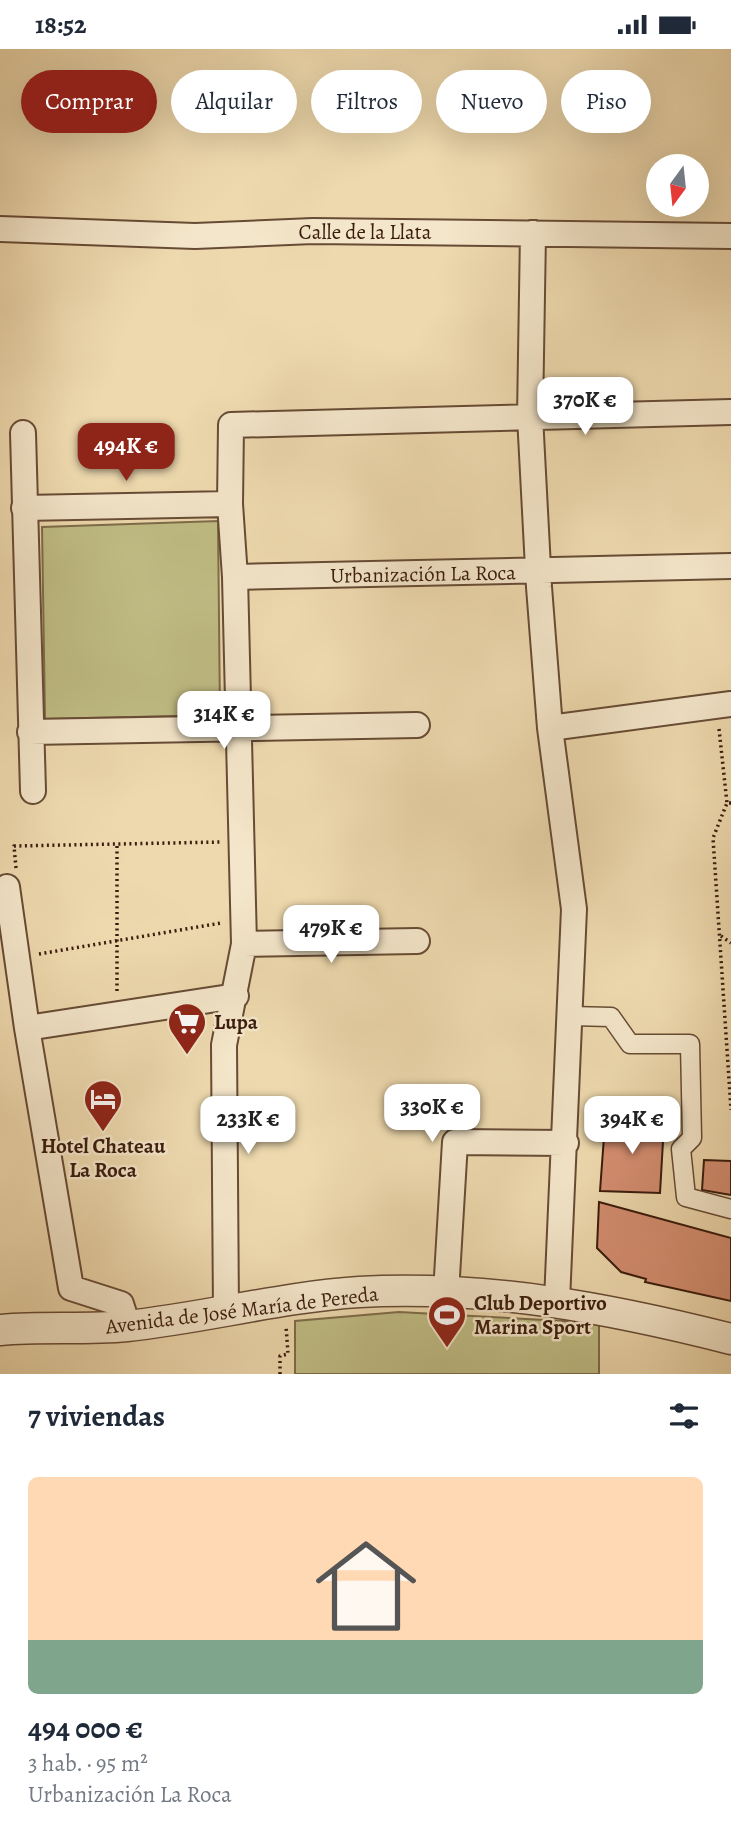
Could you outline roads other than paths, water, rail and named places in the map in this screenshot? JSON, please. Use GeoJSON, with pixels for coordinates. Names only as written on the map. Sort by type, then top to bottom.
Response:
{"type":"FeatureCollection","features":[{"type":"Feature","properties":{"kind":"street","name":"Calle de la Llata"},"geometry":{"type":"LineString","coordinates":[[0,229],[195,236],[313,231],[731,236]]}},
{"type":"Feature","properties":{"kind":"street","name":"Urbanización La Roca"},"geometry":{"type":"LineString","coordinates":[[235,577],[538,573],[530,416],[533,233]]}},
{"type":"Feature","properties":{"kind":"street"},"geometry":{"type":"LineString","coordinates":[[226,1312],[224,1045],[236,996],[244,932],[235,577],[230,504],[231,425],[731,412]]}},
{"type":"Feature","properties":{"kind":"street"},"geometry":{"type":"LineString","coordinates":[[23,433],[33,791]]}},
{"type":"Feature","properties":{"kind":"street"},"geometry":{"type":"LineString","coordinates":[[24,508],[230,504]]}},
{"type":"Feature","properties":{"kind":"street"},"geometry":{"type":"LineString","coordinates":[[558,1301],[574,909],[550,728],[538,573],[731,566]]}},
{"type":"Feature","properties":{"kind":"street"},"geometry":{"type":"LineString","coordinates":[[550,728],[724,705]]}},
{"type":"Feature","properties":{"kind":"street"},"geometry":{"type":"LineString","coordinates":[[30,731],[417,725]]}},
{"type":"Feature","properties":{"kind":"street"},"geometry":{"type":"LineString","coordinates":[[7,887],[27,1028],[71,1288],[121,1304],[128,1326]]}},
{"type":"Feature","properties":{"kind":"street"},"geometry":{"type":"LineString","coordinates":[[244,932],[417,941]]}},
{"type":"Feature","properties":{"kind":"street"},"geometry":{"type":"LineString","coordinates":[[27,1028],[236,996]]}},
{"type":"Feature","properties":{"kind":"street"},"geometry":{"type":"LineString","coordinates":[[570,1016],[611,1017],[630,1044],[690,1044],[692,1138],[681,1149],[686,1197],[731,1209]]}},
{"type":"Feature","properties":{"kind":"street"},"geometry":{"type":"LineString","coordinates":[[446,1293],[455,1142],[566,1143]]}},
{"type":"Feature","properties":{"kind":"street","name":"Avenida de José María de Pereda"},"geometry":{"type":"LineString","coordinates":[[0,1329],[128,1326],[359,1292],[446,1293],[558,1301],[654,1319],[731,1339]]}},
{"type":"Feature","properties":{"kind":"place","name":"Lupa"},"geometry":{"type":"Point","coordinates":[187,1056]}},
{"type":"Feature","properties":{"kind":"place","name":"Hotel Chateau La Roca"},"geometry":{"type":"Point","coordinates":[103,1133]}},
{"type":"Feature","properties":{"kind":"place","name":"Club Deportivo Marina Sport"},"geometry":{"type":"Point","coordinates":[447,1349]}}]}
